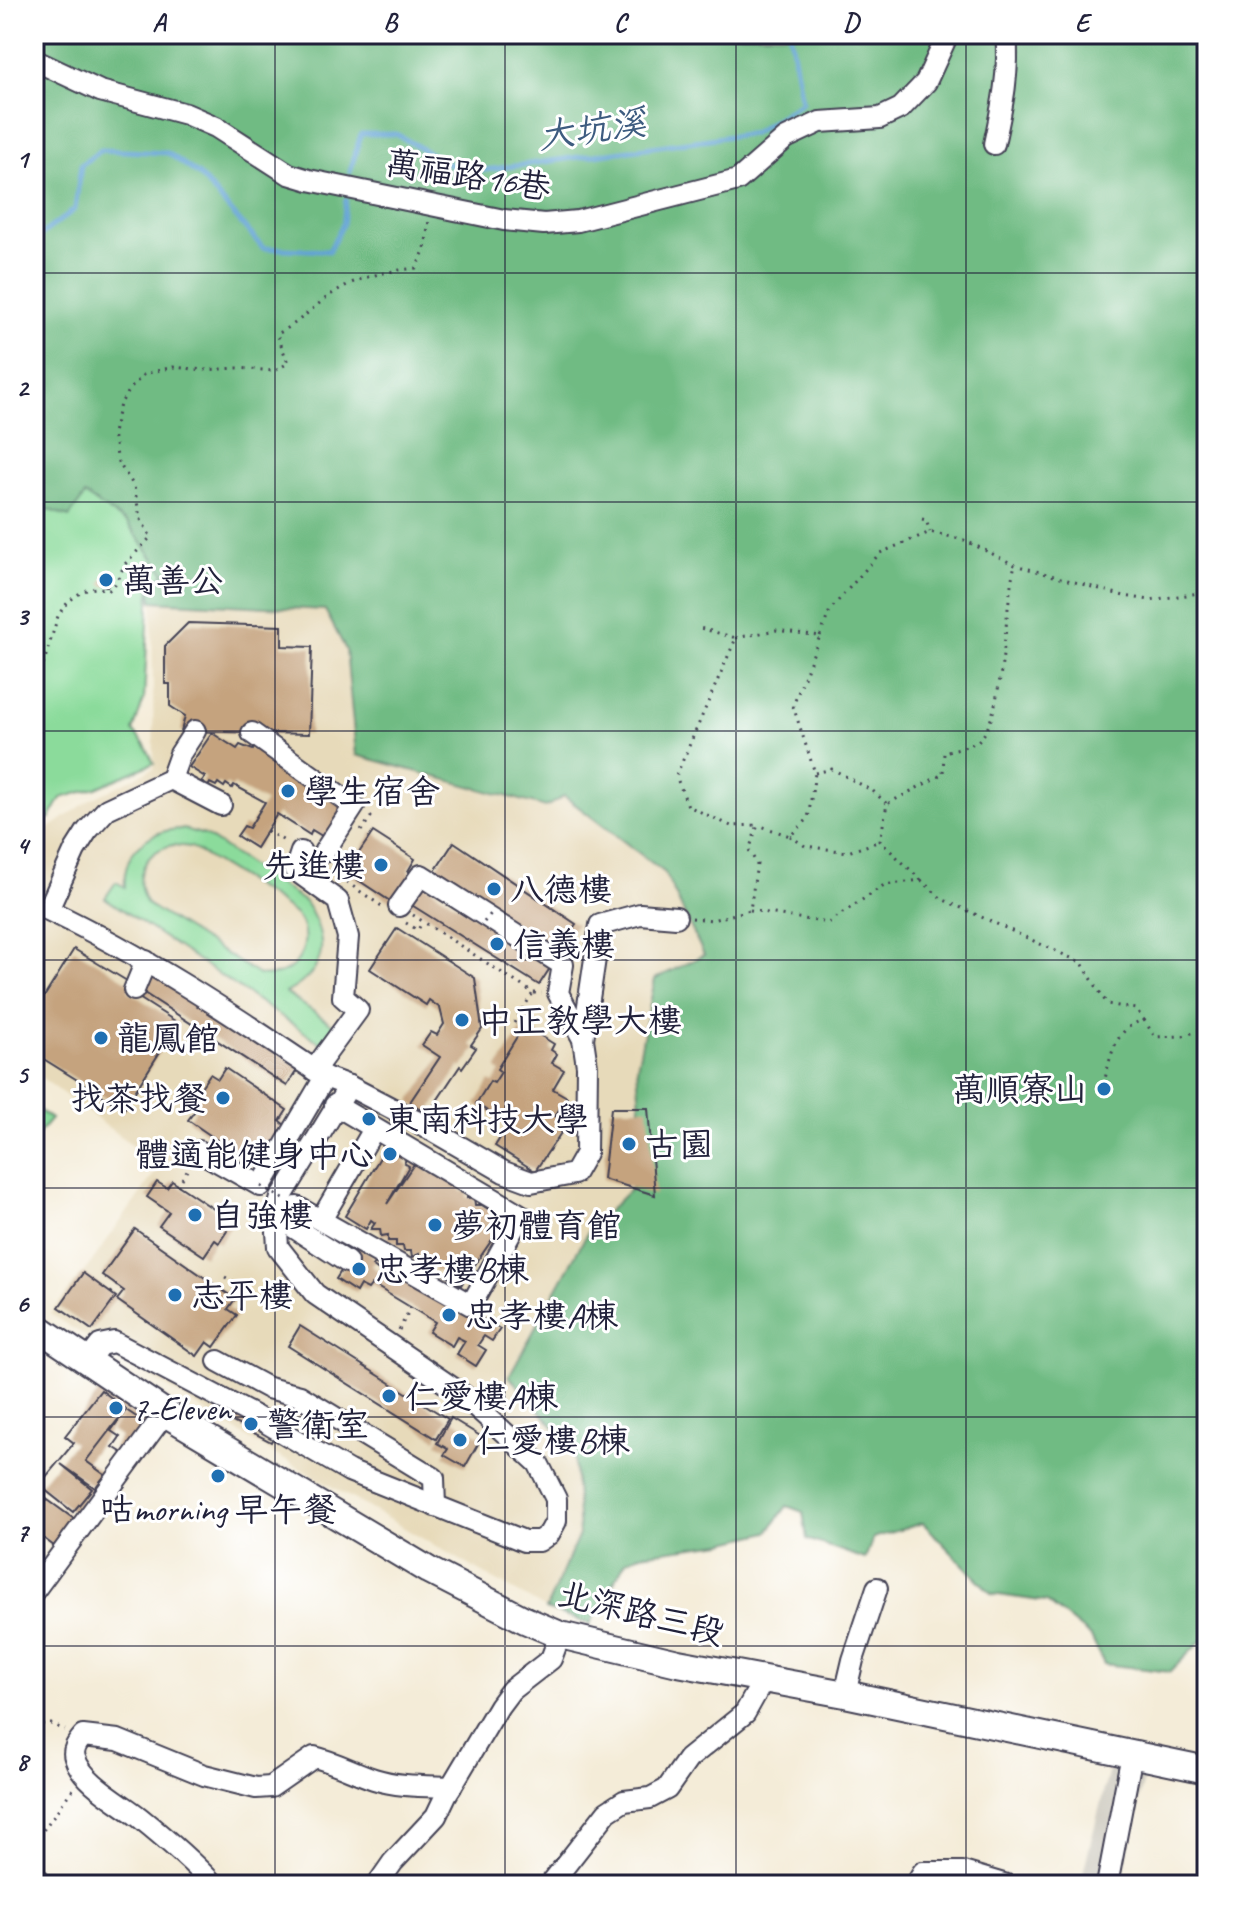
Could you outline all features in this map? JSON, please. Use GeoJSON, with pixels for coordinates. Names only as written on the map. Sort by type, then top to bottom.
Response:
{"type":"FeatureCollection","features":[{"type":"Feature","properties":{"kind":"main road","name":"北深路三段"},"geometry":{"type":"LineString","coordinates":[[34,1325],[165,1413],[428,1570],[560,1635],[1207,1770]]}},
{"type":"Feature","properties":{"kind":"street","name":"萬福路16巷"},"geometry":{"type":"LineString","coordinates":[[34,60],[100,91],[161,106],[201,121],[289,174],[504,220],[544,224],[578,221],[738,180],[786,138],[820,122],[880,118],[901,108],[926,82],[948,34]]}},
{"type":"Feature","properties":{"kind":"street"},"geometry":{"type":"LineString","coordinates":[[994,144],[1004,97],[1008,52],[1006,34]]}},
{"type":"Feature","properties":{"kind":"street"},"geometry":{"type":"LineString","coordinates":[[195,731],[180,754],[171,779],[107,809],[87,831],[48,910],[109,939],[146,961],[319,1073],[414,1120],[504,1172],[531,1182],[574,1174],[586,1153],[587,1066],[583,1039],[600,925],[640,914],[676,917]]}},
{"type":"Feature","properties":{"kind":"street"},"geometry":{"type":"LineString","coordinates":[[252,733],[354,806],[328,862]]}},
{"type":"Feature","properties":{"kind":"street"},"geometry":{"type":"LineString","coordinates":[[171,779],[221,805]]}},
{"type":"Feature","properties":{"kind":"street"},"geometry":{"type":"LineString","coordinates":[[199,1151],[261,1186],[319,1073],[358,1010],[343,997],[348,937],[338,901],[295,870],[301,852]]}},
{"type":"Feature","properties":{"kind":"street"},"geometry":{"type":"LineString","coordinates":[[392,909],[421,875],[563,965],[558,993],[583,1039]]}},
{"type":"Feature","properties":{"kind":"street"},"geometry":{"type":"LineString","coordinates":[[134,990],[146,961]]}},
{"type":"Feature","properties":{"kind":"street"},"geometry":{"type":"LineString","coordinates":[[87,1362],[100,1345],[114,1342],[253,1415],[349,1471],[524,1541],[539,1541],[549,1534],[556,1521],[556,1499],[538,1463],[463,1395],[315,1294],[278,1247],[276,1216],[281,1198],[349,1086]]}},
{"type":"Feature","properties":{"kind":"street"},"geometry":{"type":"LineString","coordinates":[[297,1207],[471,1305],[521,1215],[335,1105]]}},
{"type":"Feature","properties":{"kind":"street"},"geometry":{"type":"LineString","coordinates":[[321,1220],[374,1129]]}},
{"type":"Feature","properties":{"kind":"street"},"geometry":{"type":"LineString","coordinates":[[276,1216],[347,1262]]}},
{"type":"Feature","properties":{"kind":"street"},"geometry":{"type":"LineString","coordinates":[[218,1361],[268,1388],[300,1396],[434,1478],[435,1506]]}},
{"type":"Feature","properties":{"kind":"street"},"geometry":{"type":"LineString","coordinates":[[34,1591],[165,1413]]}},
{"type":"Feature","properties":{"kind":"street"},"geometry":{"type":"LineString","coordinates":[[845,1694],[877,1588]]}},
{"type":"Feature","properties":{"kind":"street"},"geometry":{"type":"LineString","coordinates":[[377,1885],[393,1862],[436,1816],[499,1706],[511,1690],[551,1659],[560,1635]]}},
{"type":"Feature","properties":{"kind":"street"},"geometry":{"type":"LineString","coordinates":[[550,1885],[607,1812],[624,1801],[650,1798],[667,1789],[688,1759],[745,1713],[764,1679]]}},
{"type":"Feature","properties":{"kind":"street"},"geometry":{"type":"LineString","coordinates":[[214,1885],[148,1825],[83,1774],[73,1756],[75,1745],[83,1736],[118,1740],[204,1775],[256,1788],[271,1787],[314,1757],[336,1762],[374,1779],[403,1785],[451,1787]]}},
{"type":"Feature","properties":{"kind":"street"},"geometry":{"type":"LineString","coordinates":[[1107,1885],[1132,1754]]}},
{"type":"Feature","properties":{"kind":"street"},"geometry":{"type":"LineString","coordinates":[[915,1885],[923,1872],[963,1872],[1007,1885]]}},
{"type":"Feature","properties":{"kind":"path"},"geometry":{"type":"LineString","coordinates":[[34,695],[63,607],[74,596],[96,588],[109,590],[135,550],[151,537],[140,518],[134,486],[118,462],[113,433],[120,404],[132,387],[144,374],[173,367],[275,371],[288,363],[277,334],[304,319],[338,290],[383,273],[416,268],[425,249],[431,204]]}},
{"type":"Feature","properties":{"kind":"path"},"geometry":{"type":"LineString","coordinates":[[922,519],[926,520],[930,532]]}},
{"type":"Feature","properties":{"kind":"path"},"geometry":{"type":"LineString","coordinates":[[790,836],[808,819],[815,773],[793,706],[830,610],[880,553],[930,532],[964,540],[1015,565],[1150,600],[1207,592]]}},
{"type":"Feature","properties":{"kind":"path"},"geometry":{"type":"LineString","coordinates":[[887,804],[943,774],[944,752],[979,741],[988,726],[1002,670],[1010,584],[1015,565]]}},
{"type":"Feature","properties":{"kind":"path"},"geometry":{"type":"LineString","coordinates":[[700,628],[736,638],[776,630],[820,636]]}},
{"type":"Feature","properties":{"kind":"path"},"geometry":{"type":"LineString","coordinates":[[736,638],[676,776],[688,806],[731,826],[758,825],[790,836],[805,846],[848,852],[880,841]]}},
{"type":"Feature","properties":{"kind":"path"},"geometry":{"type":"LineString","coordinates":[[815,773],[832,769],[873,791],[887,804]]}},
{"type":"Feature","properties":{"kind":"path"},"geometry":{"type":"LineString","coordinates":[[880,841],[887,804]]}},
{"type":"Feature","properties":{"kind":"path"},"geometry":{"type":"LineString","coordinates":[[750,910],[757,864],[749,850],[758,825]]}},
{"type":"Feature","properties":{"kind":"path"},"geometry":{"type":"LineString","coordinates":[[267,831],[301,852]]}},
{"type":"Feature","properties":{"kind":"path"},"geometry":{"type":"LineString","coordinates":[[880,841],[942,899],[1082,963],[1107,1004],[1136,1009],[1155,1037],[1183,1036],[1207,1028]]}},
{"type":"Feature","properties":{"kind":"path"},"geometry":{"type":"LineString","coordinates":[[328,862],[418,930],[422,922]]}},
{"type":"Feature","properties":{"kind":"path"},"geometry":{"type":"LineString","coordinates":[[676,917],[712,920],[750,910],[828,923],[884,885],[921,880]]}},
{"type":"Feature","properties":{"kind":"path"},"geometry":{"type":"LineString","coordinates":[[392,909],[422,922],[533,993],[558,993]]}},
{"type":"Feature","properties":{"kind":"path"},"geometry":{"type":"LineString","coordinates":[[484,922],[494,910]]}},
{"type":"Feature","properties":{"kind":"path"},"geometry":{"type":"LineString","coordinates":[[514,1023],[533,993]]}},
{"type":"Feature","properties":{"kind":"path"},"geometry":{"type":"LineString","coordinates":[[1103,1086],[1118,1035],[1132,1023],[1144,1020]]}},
{"type":"Feature","properties":{"kind":"path"},"geometry":{"type":"LineString","coordinates":[[261,1186],[297,1207]]}},
{"type":"Feature","properties":{"kind":"path"},"geometry":{"type":"LineString","coordinates":[[225,1277],[243,1287]]}},
{"type":"Feature","properties":{"kind":"path"},"geometry":{"type":"LineString","coordinates":[[111,1293],[117,1285]]}},
{"type":"Feature","properties":{"kind":"path"},"geometry":{"type":"LineString","coordinates":[[394,1340],[411,1307]]}},
{"type":"Feature","properties":{"kind":"path"},"geometry":{"type":"LineString","coordinates":[[34,1724],[51,1724],[83,1736]]}},
{"type":"Feature","properties":{"kind":"path"},"geometry":{"type":"LineString","coordinates":[[34,1843],[83,1774]]}},
{"type":"Feature","properties":{"kind":"path"},"geometry":{"type":"LineString","coordinates":[[34,1860],[60,1885]]}},
{"type":"Feature","properties":{"kind":"shaded area","name":"東南科技大學"},"geometry":{"type":"Polygon","coordinates":[[[881,590],[645,1175],[509,1376],[574,1449],[579,1535],[546,1609],[262,1447],[50,1314],[91,1263],[160,1166],[34,1072],[34,839],[90,800],[154,768],[152,601],[325,610],[346,650],[356,755],[881,590]]]}},
{"type":"Feature","properties":{"kind":"shaded area"},"geometry":{"type":"Polygon","coordinates":[[[1110,1766],[1145,1773],[1121,1885],[1080,1885],[1110,1766]]]}},
{"type":"Feature","properties":{"kind":"green space"},"geometry":{"type":"Polygon","coordinates":[[[34,34],[1207,34],[1207,1635],[1170,1672],[1104,1664],[1091,1637],[1047,1602],[992,1594],[923,1523],[873,1538],[865,1559],[807,1539],[803,1512],[787,1506],[768,1532],[723,1543],[641,1554],[626,1561],[590,1624],[546,1609],[579,1535],[574,1449],[509,1376],[589,1230],[645,1175],[637,1067],[655,979],[704,955],[665,873],[564,796],[546,807],[356,755],[346,650],[325,610],[152,601],[150,586],[165,573],[127,523],[85,495],[69,517],[34,504],[34,34]]]}},
{"type":"Feature","properties":{"kind":"green space"},"geometry":{"type":"Polygon","coordinates":[[[85,495],[127,523],[165,574],[150,586],[144,699],[133,731],[154,763],[96,788],[61,798],[50,818],[34,822],[34,504],[38,507],[85,495]]]}},
{"type":"Feature","properties":{"kind":"green space"},"geometry":{"type":"Polygon","coordinates":[[[183,829],[205,835],[305,902],[318,929],[321,953],[310,974],[286,993],[338,1028],[325,1046],[105,898],[116,882],[125,887],[128,863],[140,845],[148,838],[183,829]],[[173,845],[148,859],[141,875],[147,904],[259,975],[275,975],[289,969],[304,946],[299,919],[266,893],[191,847],[173,845]]]}},
{"type":"Feature","properties":{"kind":"green space"},"geometry":{"type":"Polygon","coordinates":[[[34,1107],[51,1119],[34,1139],[34,1107]]]}},
{"type":"Feature","properties":{"kind":"building","name":"萬善公"},"geometry":{"type":"Polygon","coordinates":[[[106,574],[112,577],[107,587],[101,584],[106,574]]]}},
{"type":"Feature","properties":{"kind":"building"},"geometry":{"type":"Polygon","coordinates":[[[188,623],[282,626],[282,646],[312,647],[309,734],[181,731],[185,716],[170,706],[170,684],[165,684],[165,646],[188,623]]]}},
{"type":"Feature","properties":{"kind":"building","name":"學生宿舍"},"geometry":{"type":"Polygon","coordinates":[[[212,733],[237,749],[240,745],[253,750],[255,745],[352,805],[330,841],[312,830],[310,835],[277,814],[256,848],[237,836],[244,826],[249,828],[265,802],[234,785],[232,788],[226,784],[224,787],[210,783],[208,787],[201,782],[205,777],[189,767],[212,733]]]}},
{"type":"Feature","properties":{"kind":"building","name":"先進樓"},"geometry":{"type":"Polygon","coordinates":[[[373,832],[415,859],[408,871],[412,873],[393,903],[346,872],[373,832]]]}},
{"type":"Feature","properties":{"kind":"building","name":"八德樓"},"geometry":{"type":"Polygon","coordinates":[[[454,842],[576,924],[557,952],[435,871],[454,842]]]}},
{"type":"Feature","properties":{"kind":"building","name":"信義樓"},"geometry":{"type":"Polygon","coordinates":[[[422,883],[552,965],[539,985],[410,904],[422,883]]]}},
{"type":"Feature","properties":{"kind":"building","name":"中正教學大樓"},"geometry":{"type":"Polygon","coordinates":[[[397,928],[475,978],[482,1029],[471,1045],[476,1048],[428,1114],[410,1102],[440,1057],[422,1045],[431,1032],[437,1035],[444,1024],[440,1008],[429,1000],[426,1005],[370,969],[397,928]]]}},
{"type":"Feature","properties":{"kind":"building","name":"龍鳳館"},"geometry":{"type":"Polygon","coordinates":[[[74,949],[132,984],[128,991],[178,1023],[124,1109],[34,1053],[34,1013],[74,949]]]}},
{"type":"Feature","properties":{"kind":"building"},"geometry":{"type":"Polygon","coordinates":[[[153,973],[299,1067],[287,1086],[141,991],[153,973]]]}},
{"type":"Feature","properties":{"kind":"building"},"geometry":{"type":"Polygon","coordinates":[[[528,1028],[554,1044],[551,1050],[557,1054],[552,1063],[564,1070],[553,1089],[567,1097],[555,1116],[567,1124],[535,1171],[495,1146],[509,1124],[476,1104],[490,1081],[494,1083],[501,1072],[497,1069],[521,1030],[526,1033],[528,1028]]]}},
{"type":"Feature","properties":{"kind":"building"},"geometry":{"type":"Polygon","coordinates":[[[225,1068],[287,1110],[280,1121],[287,1127],[264,1161],[255,1154],[249,1162],[188,1120],[197,1108],[190,1103],[210,1074],[218,1079],[225,1068]]]}},
{"type":"Feature","properties":{"kind":"building","name":"古園"},"geometry":{"type":"Polygon","coordinates":[[[611,1108],[648,1108],[655,1195],[603,1179],[611,1108]]]}},
{"type":"Feature","properties":{"kind":"building","name":"夢初體育館"},"geometry":{"type":"Polygon","coordinates":[[[391,1139],[411,1151],[404,1163],[409,1166],[387,1204],[416,1161],[420,1167],[426,1166],[429,1173],[438,1171],[460,1186],[461,1192],[467,1191],[467,1198],[474,1197],[475,1205],[482,1205],[497,1215],[492,1222],[500,1228],[461,1285],[440,1271],[434,1272],[434,1264],[426,1266],[426,1259],[419,1262],[419,1254],[412,1257],[411,1251],[396,1246],[396,1241],[388,1241],[388,1235],[381,1236],[380,1229],[371,1229],[375,1223],[371,1220],[366,1229],[345,1216],[391,1139]]]}},
{"type":"Feature","properties":{"kind":"building","name":"自強樓"},"geometry":{"type":"Polygon","coordinates":[[[172,1181],[233,1222],[219,1243],[215,1240],[204,1256],[159,1226],[169,1212],[147,1197],[157,1182],[167,1188],[172,1181]]]}},
{"type":"Feature","properties":{"kind":"building","name":"志平樓"},"geometry":{"type":"Polygon","coordinates":[[[135,1229],[235,1299],[228,1309],[237,1315],[214,1347],[207,1342],[197,1356],[117,1300],[124,1291],[102,1275],[135,1229]]]}},
{"type":"Feature","properties":{"kind":"building","name":"忠孝樓A棟"},"geometry":{"type":"Polygon","coordinates":[[[357,1246],[377,1259],[372,1266],[380,1272],[386,1261],[500,1329],[492,1341],[484,1336],[478,1345],[486,1350],[476,1366],[457,1354],[465,1341],[457,1337],[452,1346],[429,1332],[435,1322],[372,1284],[368,1289],[360,1285],[356,1292],[336,1279],[357,1246]]]}},
{"type":"Feature","properties":{"kind":"building"},"geometry":{"type":"Polygon","coordinates":[[[83,1273],[116,1297],[92,1330],[59,1307],[83,1273]]]}},
{"type":"Feature","properties":{"kind":"building","name":"仁愛樓A棟"},"geometry":{"type":"Polygon","coordinates":[[[300,1326],[448,1419],[436,1439],[288,1346],[300,1326]]]}},
{"type":"Feature","properties":{"kind":"building"},"geometry":{"type":"Polygon","coordinates":[[[101,1390],[126,1409],[86,1461],[105,1475],[95,1488],[61,1464],[92,1489],[73,1512],[39,1485],[74,1443],[65,1436],[101,1390]]]}},
{"type":"Feature","properties":{"kind":"building","name":"警衛室"},"geometry":{"type":"Polygon","coordinates":[[[231,1407],[277,1431],[271,1442],[225,1418],[231,1407]]]}},
{"type":"Feature","properties":{"kind":"building"},"geometry":{"type":"Polygon","coordinates":[[[126,1410],[147,1424],[126,1455],[113,1447],[120,1437],[111,1431],[126,1410]]]}},
{"type":"Feature","properties":{"kind":"building","name":"仁愛樓B棟"},"geometry":{"type":"Polygon","coordinates":[[[451,1418],[482,1437],[465,1467],[444,1455],[448,1449],[437,1443],[451,1418]]]}},
{"type":"Feature","properties":{"kind":"building"},"geometry":{"type":"Polygon","coordinates":[[[34,1490],[74,1519],[54,1546],[34,1531],[34,1490]]]}},
{"type":"Feature","properties":{"kind":"waterway","name":"大坑溪"},"geometry":{"type":"LineString","coordinates":[[350,172],[361,134],[396,134],[464,173],[753,133],[802,102],[790,34]]}},
{"type":"Feature","properties":{"kind":"waterway","name":"大坑溪"},"geometry":{"type":"LineString","coordinates":[[34,240],[75,209],[81,165],[101,150],[168,153],[199,175],[263,248],[329,251],[343,224],[346,200]]}},
{"type":"Feature","properties":{"kind":"place","name":"萬善公"},"geometry":{"type":"Point","coordinates":[106,580]}},
{"type":"Feature","properties":{"kind":"place","name":"學生宿舍"},"geometry":{"type":"Point","coordinates":[288,791]}},
{"type":"Feature","properties":{"kind":"place","name":"先進樓"},"geometry":{"type":"Point","coordinates":[381,865]}},
{"type":"Feature","properties":{"kind":"place","name":"八德樓"},"geometry":{"type":"Point","coordinates":[494,889]}},
{"type":"Feature","properties":{"kind":"place","name":"信義樓"},"geometry":{"type":"Point","coordinates":[497,944]}},
{"type":"Feature","properties":{"kind":"place","name":"中正教學大樓"},"geometry":{"type":"Point","coordinates":[462,1020]}},
{"type":"Feature","properties":{"kind":"place","name":"龍鳳館"},"geometry":{"type":"Point","coordinates":[101,1038]}},
{"type":"Feature","properties":{"kind":"place","name":"萬順寮山"},"geometry":{"type":"Point","coordinates":[1104,1089]}},
{"type":"Feature","properties":{"kind":"place","name":"找茶找餐"},"geometry":{"type":"Point","coordinates":[223,1098]}},
{"type":"Feature","properties":{"kind":"place","name":"東南科技大學"},"geometry":{"type":"Point","coordinates":[369,1119]}},
{"type":"Feature","properties":{"kind":"place","name":"古園"},"geometry":{"type":"Point","coordinates":[629,1144]}},
{"type":"Feature","properties":{"kind":"place","name":"體適能健身中心"},"geometry":{"type":"Point","coordinates":[390,1154]}},
{"type":"Feature","properties":{"kind":"place","name":"自強樓"},"geometry":{"type":"Point","coordinates":[195,1215]}},
{"type":"Feature","properties":{"kind":"place","name":"夢初體育館"},"geometry":{"type":"Point","coordinates":[435,1225]}},
{"type":"Feature","properties":{"kind":"place","name":"忠孝樓B棟"},"geometry":{"type":"Point","coordinates":[359,1269]}},
{"type":"Feature","properties":{"kind":"place","name":"志平樓"},"geometry":{"type":"Point","coordinates":[175,1295]}},
{"type":"Feature","properties":{"kind":"place","name":"忠孝樓A棟"},"geometry":{"type":"Point","coordinates":[449,1315]}},
{"type":"Feature","properties":{"kind":"place","name":"仁愛樓A棟"},"geometry":{"type":"Point","coordinates":[389,1396]}},
{"type":"Feature","properties":{"kind":"place","name":"7-Eleven"},"geometry":{"type":"Point","coordinates":[116,1408]}},
{"type":"Feature","properties":{"kind":"place","name":"警衛室"},"geometry":{"type":"Point","coordinates":[251,1424]}},
{"type":"Feature","properties":{"kind":"place","name":"仁愛樓B棟"},"geometry":{"type":"Point","coordinates":[460,1440]}},
{"type":"Feature","properties":{"kind":"place","name":"咕morning 早午餐"},"geometry":{"type":"Point","coordinates":[218,1476]}}]}
